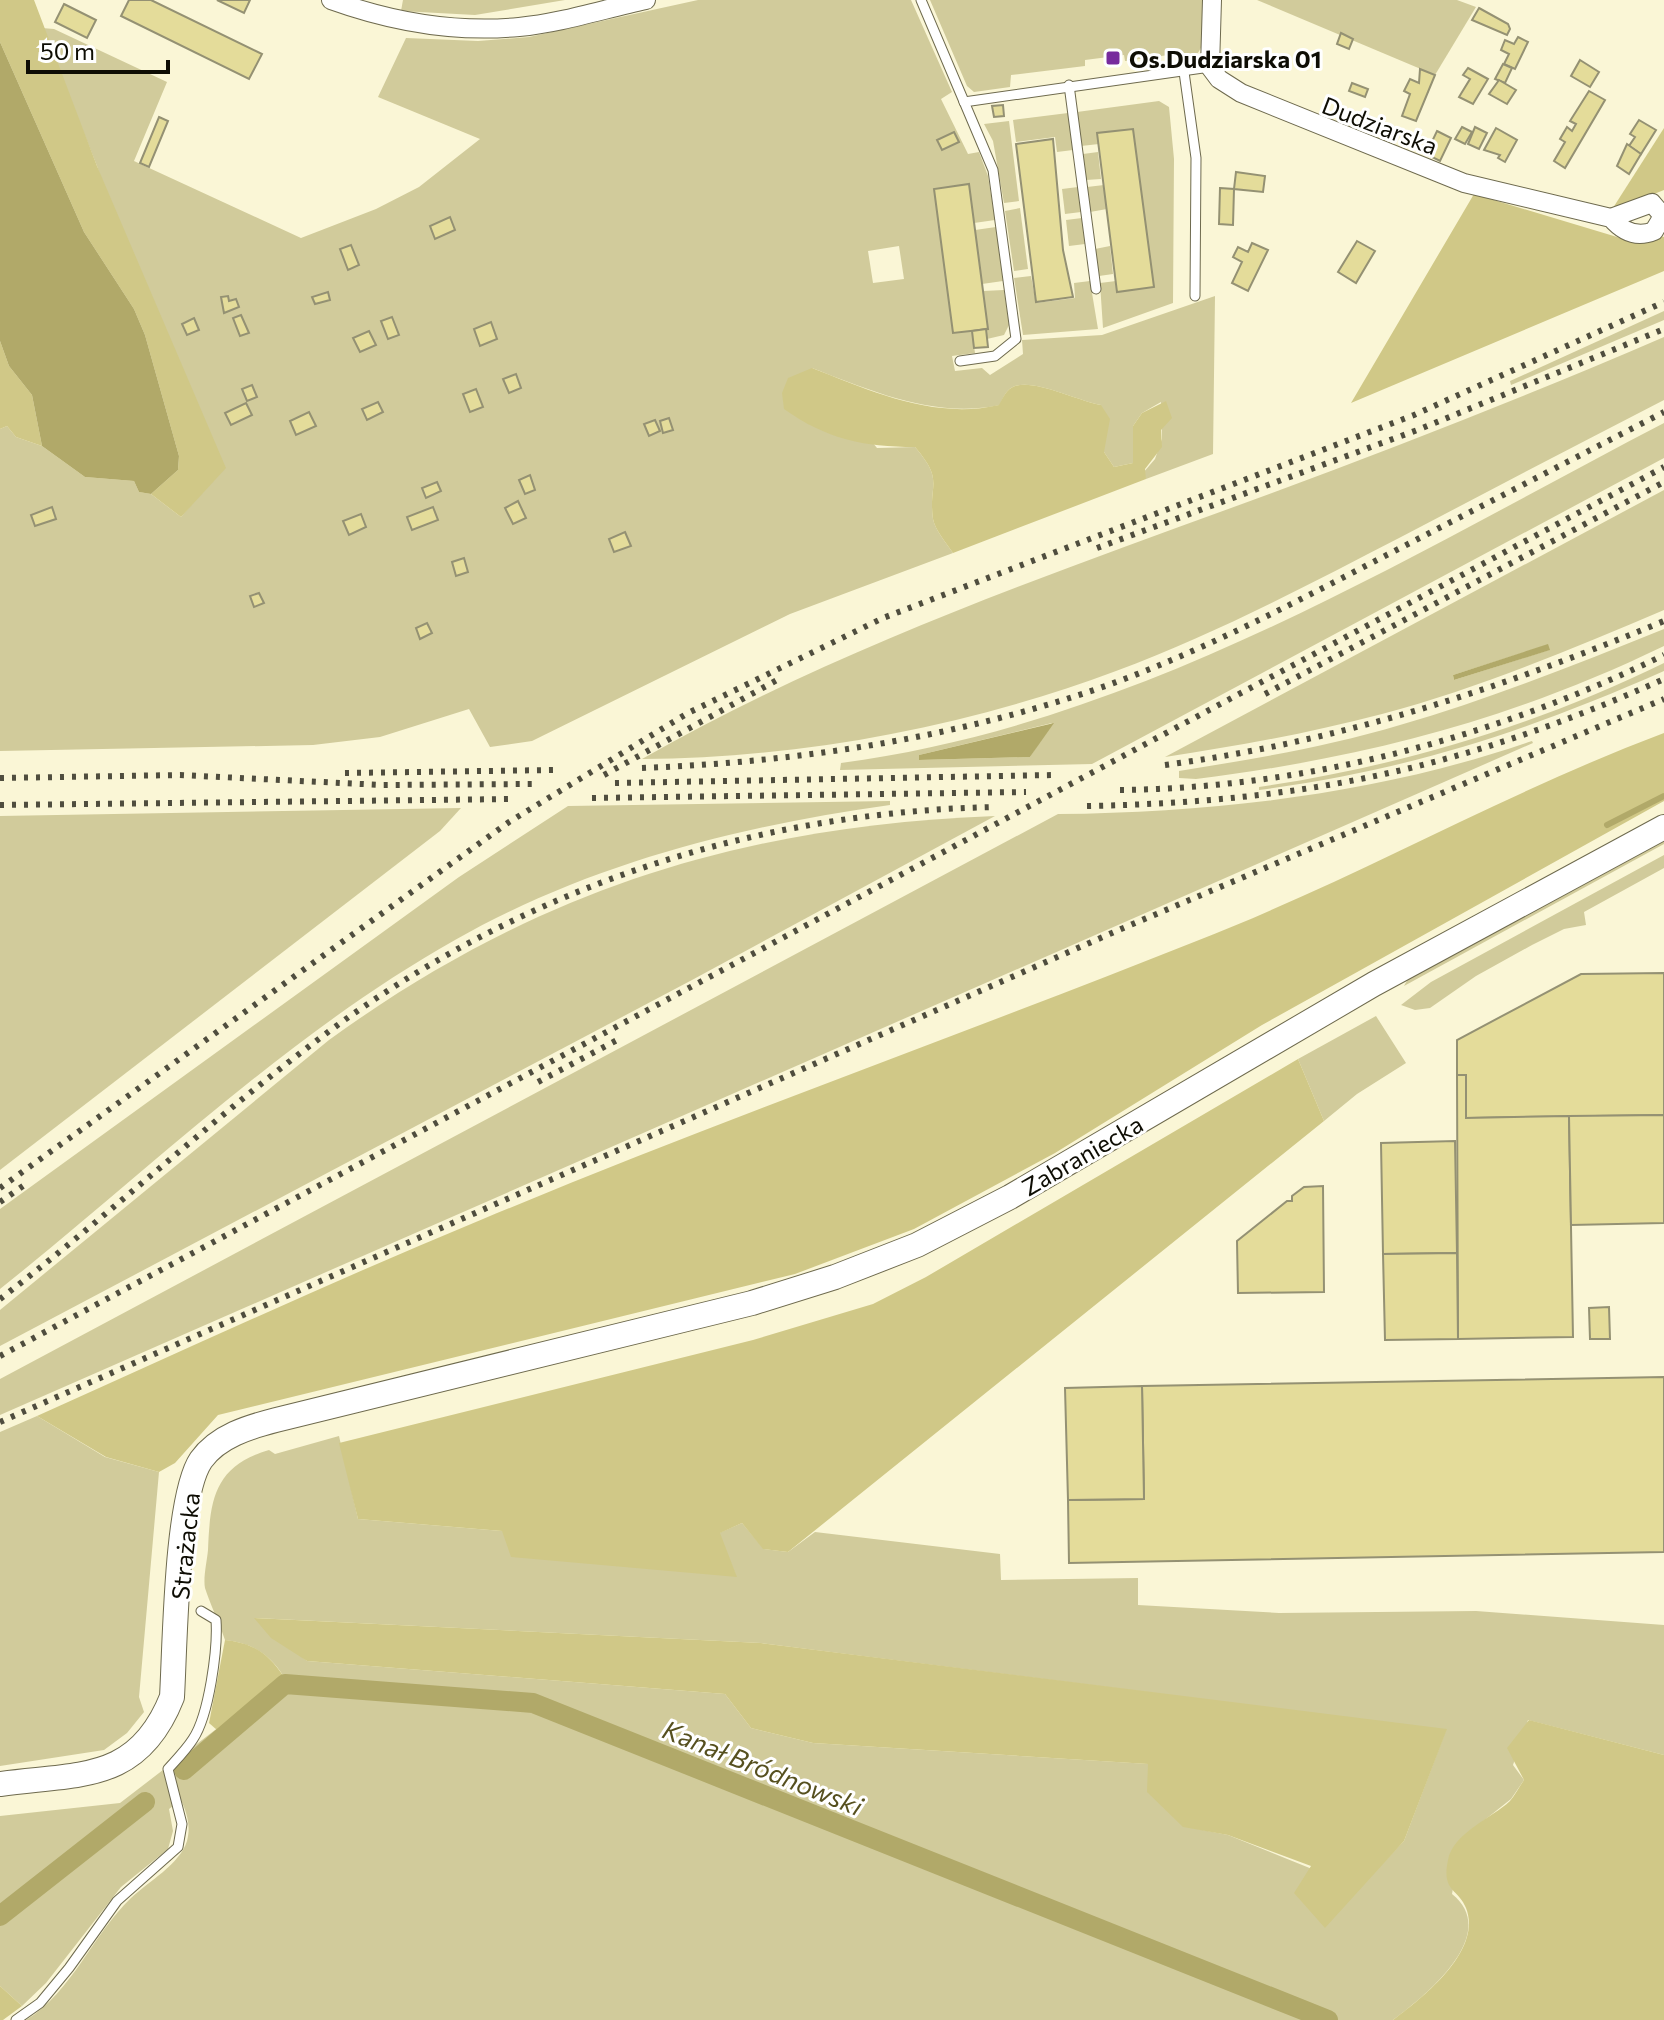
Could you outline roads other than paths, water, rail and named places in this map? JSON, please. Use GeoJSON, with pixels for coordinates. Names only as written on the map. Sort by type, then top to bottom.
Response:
{"type":"FeatureCollection","features":[{"type":"Feature","properties":{"kind":"main road","name":"Zabraniecka"},"geometry":{"type":"LineString","coordinates":[[456,1375],[752,1303],[835,1277],[917,1245],[1010,1197],[1374,984],[1664,827]]}},
{"type":"Feature","properties":{"kind":"main road","name":"Strażacka"},"geometry":{"type":"LineString","coordinates":[[0,1784],[109,1768],[141,1750],[161,1726],[172,1697],[186,1495],[201,1460],[222,1441],[245,1429],[276,1420],[456,1375]]}},
{"type":"Feature","properties":{"kind":"street"},"geometry":{"type":"LineString","coordinates":[[331,0],[389,20],[470,29],[522,27],[646,0]]}},
{"type":"Feature","properties":{"kind":"street"},"geometry":{"type":"LineString","coordinates":[[1210,67],[1212,0]]}},
{"type":"Feature","properties":{"kind":"street","name":"Dudziarska"},"geometry":{"type":"LineString","coordinates":[[1210,67],[1219,79],[1241,93],[1428,170],[1572,212],[1611,218],[1658,201],[1663,220],[1659,228],[1649,233],[1630,233],[1611,218]]}},
{"type":"Feature","properties":{"kind":"lane"},"geometry":{"type":"LineString","coordinates":[[921,0],[993,170],[1016,339],[995,356],[960,361]]}},
{"type":"Feature","properties":{"kind":"lane"},"geometry":{"type":"LineString","coordinates":[[964,102],[1210,67]]}},
{"type":"Feature","properties":{"kind":"lane"},"geometry":{"type":"LineString","coordinates":[[1184,72],[1196,158],[1195,296]]}},
{"type":"Feature","properties":{"kind":"lane"},"geometry":{"type":"LineString","coordinates":[[1069,85],[1096,289]]}},
{"type":"Feature","properties":{"kind":"lane"},"geometry":{"type":"LineString","coordinates":[[16,2020],[40,2003],[117,1901],[178,1847],[182,1824],[168,1769],[194,1738],[217,1642],[216,1620],[201,1611]]}},
{"type":"Feature","properties":{"kind":"waterway"},"geometry":{"type":"LineString","coordinates":[[1607,825],[1664,796]]}},
{"type":"Feature","properties":{"kind":"waterway","name":"Kanał Bródnowski"},"geometry":{"type":"LineString","coordinates":[[184,1770],[285,1684],[533,1703],[1328,2020]]}},
{"type":"Feature","properties":{"kind":"waterway","name":"Kanał Bródnowski"},"geometry":{"type":"LineString","coordinates":[[0,1916],[145,1802]]}},
{"type":"Feature","properties":{"kind":"railway"},"geometry":{"type":"LineString","coordinates":[[0,1188],[509,822],[688,713],[883,618],[1414,415],[1664,302]]}},
{"type":"Feature","properties":{"kind":"railway"},"geometry":{"type":"LineString","coordinates":[[1097,548],[1420,429],[1664,329]]}},
{"type":"Feature","properties":{"kind":"railway"},"geometry":{"type":"LineString","coordinates":[[642,768],[812,754],[924,736],[1033,709],[1126,679],[1272,614],[1664,412]]}},
{"type":"Feature","properties":{"kind":"railway"},"geometry":{"type":"LineString","coordinates":[[0,1356],[1664,467]]}},
{"type":"Feature","properties":{"kind":"railway"},"geometry":{"type":"LineString","coordinates":[[1265,694],[1664,482]]}},
{"type":"Feature","properties":{"kind":"railway"},"geometry":{"type":"LineString","coordinates":[[1165,765],[1295,742],[1419,710],[1541,669],[1664,621]]}},
{"type":"Feature","properties":{"kind":"railway"},"geometry":{"type":"LineString","coordinates":[[1120,790],[1261,780],[1399,752],[1534,710],[1664,655]]}},
{"type":"Feature","properties":{"kind":"railway"},"geometry":{"type":"LineString","coordinates":[[604,775],[779,679]]}},
{"type":"Feature","properties":{"kind":"railway"},"geometry":{"type":"LineString","coordinates":[[1087,806],[1241,797],[1313,788],[1383,774],[1520,736],[1664,679]]}},
{"type":"Feature","properties":{"kind":"railway"},"geometry":{"type":"LineString","coordinates":[[0,1422],[1121,929],[1664,699]]}},
{"type":"Feature","properties":{"kind":"railway"},"geometry":{"type":"LineString","coordinates":[[345,773],[554,770]]}},
{"type":"Feature","properties":{"kind":"railway"},"geometry":{"type":"LineString","coordinates":[[0,778],[180,775],[382,785],[534,784]]}},
{"type":"Feature","properties":{"kind":"railway"},"geometry":{"type":"LineString","coordinates":[[615,783],[1055,775]]}},
{"type":"Feature","properties":{"kind":"railway"},"geometry":{"type":"LineString","coordinates":[[592,798],[1026,792]]}},
{"type":"Feature","properties":{"kind":"railway"},"geometry":{"type":"LineString","coordinates":[[0,805],[513,799]]}},
{"type":"Feature","properties":{"kind":"railway"},"geometry":{"type":"LineString","coordinates":[[0,1299],[295,1057],[413,975],[489,932],[569,896],[650,865],[734,841],[819,823],[906,812],[995,807]]}},
{"type":"Feature","properties":{"kind":"railway"},"geometry":{"type":"LineString","coordinates":[[538,1082],[619,1039]]}},
{"type":"Feature","properties":{"kind":"railway"},"geometry":{"type":"LineString","coordinates":[[0,1202],[26,1184]]}},
{"type":"Feature","properties":{"kind":"place","name":"Os.Dudziarska 01"},"geometry":{"type":"Point","coordinates":[1113,58]}}]}
